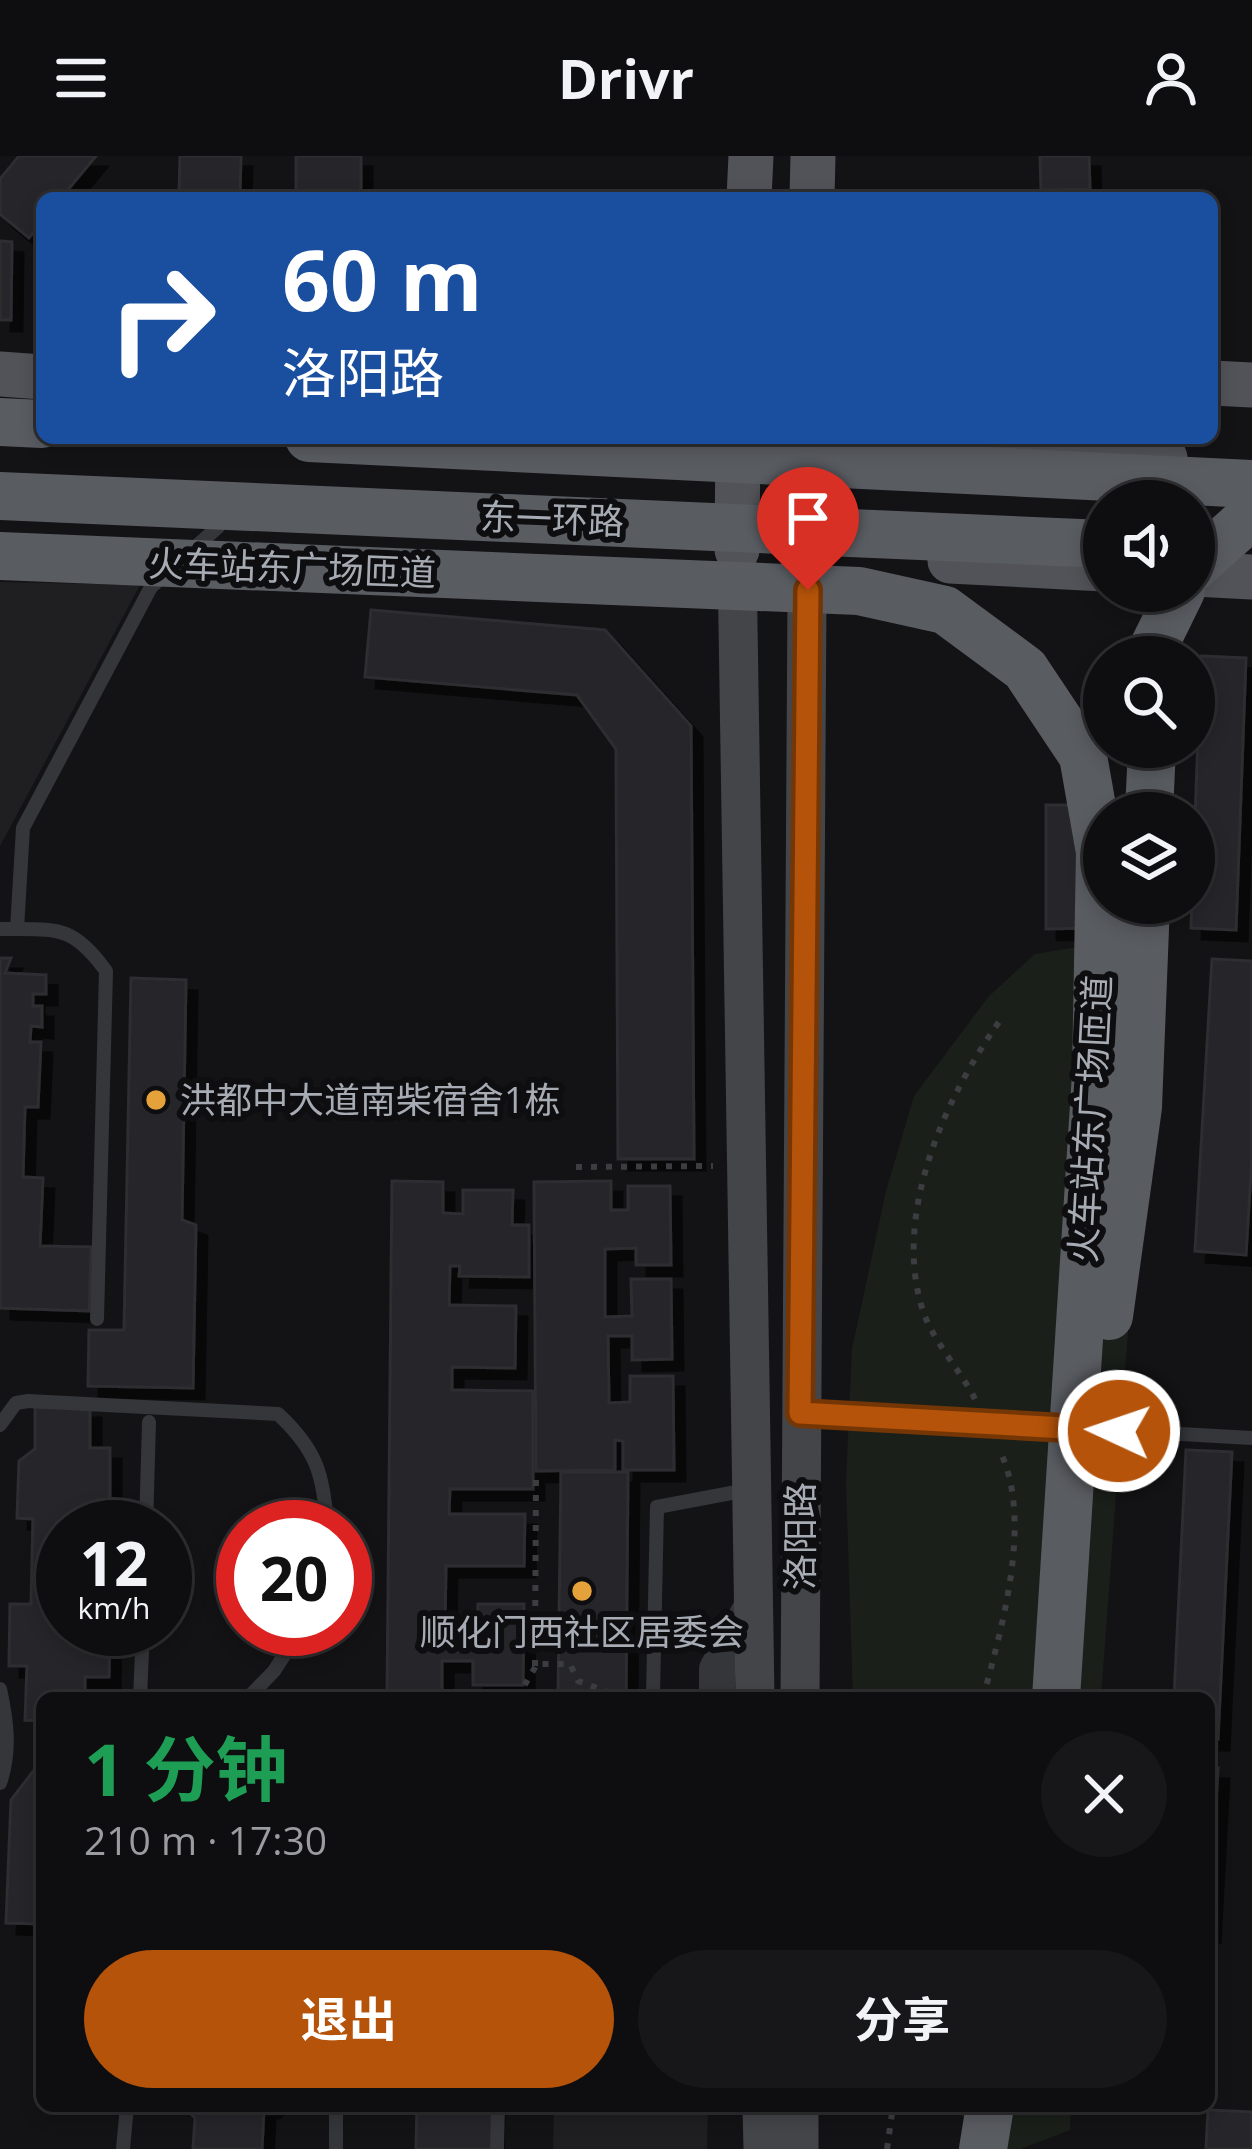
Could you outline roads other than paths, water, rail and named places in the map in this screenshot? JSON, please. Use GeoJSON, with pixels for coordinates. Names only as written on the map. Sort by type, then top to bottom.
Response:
{"type":"FeatureCollection","features":[{"type":"Feature","properties":{"kind":"highway"},"geometry":{"type":"LineString","coordinates":[[0,422],[36,424]]}},
{"type":"Feature","properties":{"kind":"highway","name":"东一环路"},"geometry":{"type":"LineString","coordinates":[[432,444],[1252,484]]}},
{"type":"Feature","properties":{"kind":"highway","name":"东一环路"},"geometry":{"type":"LineString","coordinates":[[0,496],[1083,543]]}},
{"type":"Feature","properties":{"kind":"highway"},"geometry":{"type":"LineString","coordinates":[[1215,551],[1252,515]]}},
{"type":"Feature","properties":{"kind":"highway"},"geometry":{"type":"LineString","coordinates":[[1215,550],[1252,551]]}},
{"type":"Feature","properties":{"kind":"highway","name":"火车站东广场匝道"},"geometry":{"type":"LineString","coordinates":[[0,556],[859,591],[945,610],[1025,669],[1083,755],[1100,852],[1096,1074],[1056,1692]]}},
{"type":"Feature","properties":{"kind":"highway","name":"火车站东广场匝道"},"geometry":{"type":"LineString","coordinates":[[1057,1692],[1138,1107],[1145,924]]}},
{"type":"Feature","properties":{"kind":"highway"},"geometry":{"type":"LineString","coordinates":[[983,2149],[989,2112]]}},
{"type":"Feature","properties":{"kind":"main road"},"geometry":{"type":"LineString","coordinates":[[749,192],[752,156]]}},
{"type":"Feature","properties":{"kind":"main road"},"geometry":{"type":"LineString","coordinates":[[812,156],[812,192]]}},
{"type":"Feature","properties":{"kind":"main road"},"geometry":{"type":"LineString","coordinates":[[0,374],[36,377]]}},
{"type":"Feature","properties":{"kind":"main road"},"geometry":{"type":"LineString","coordinates":[[1218,383],[1252,385]]}},
{"type":"Feature","properties":{"kind":"main road"},"geometry":{"type":"LineString","coordinates":[[0,400],[36,398]]}},
{"type":"Feature","properties":{"kind":"main road"},"geometry":{"type":"LineString","coordinates":[[737,550],[738,444]]}},
{"type":"Feature","properties":{"kind":"main road","name":"洛阳路"},"geometry":{"type":"LineString","coordinates":[[800,1692],[808,444]]}},
{"type":"Feature","properties":{"kind":"main road"},"geometry":{"type":"LineString","coordinates":[[1001,444],[1252,466]]}},
{"type":"Feature","properties":{"kind":"main road"},"geometry":{"type":"LineString","coordinates":[[0,517],[1083,568]]}},
{"type":"Feature","properties":{"kind":"main road","name":"洛阳路"},"geometry":{"type":"LineString","coordinates":[[737,550],[755,1692]]}},
{"type":"Feature","properties":{"kind":"main road"},"geometry":{"type":"LineString","coordinates":[[1215,573],[1252,577]]}},
{"type":"Feature","properties":{"kind":"main road"},"geometry":{"type":"LineString","coordinates":[[762,2112],[763,2149]]}},
{"type":"Feature","properties":{"kind":"main road"},"geometry":{"type":"LineString","coordinates":[[799,2112],[799,2149]]}},
{"type":"Feature","properties":{"kind":"street"},"geometry":{"type":"LineString","coordinates":[[716,1692],[717,1669],[754,1603]]}},
{"type":"Feature","properties":{"kind":"lane"},"geometry":{"type":"LineString","coordinates":[[17,929],[23,828],[151,587],[218,527]]}},
{"type":"Feature","properties":{"kind":"lane"},"geometry":{"type":"LineString","coordinates":[[0,929],[60,930],[80,939],[106,971],[97,1319]]}},
{"type":"Feature","properties":{"kind":"lane"},"geometry":{"type":"LineString","coordinates":[[0,1425],[16,1403],[28,1401],[278,1414],[305,1439],[324,1485],[325,1500]]}},
{"type":"Feature","properties":{"kind":"lane"},"geometry":{"type":"LineString","coordinates":[[800,1413],[1252,1438]]}},
{"type":"Feature","properties":{"kind":"lane"},"geometry":{"type":"LineString","coordinates":[[147,1500],[149,1422]]}},
{"type":"Feature","properties":{"kind":"lane"},"geometry":{"type":"LineString","coordinates":[[653,1692],[656,1507],[752,1490]]}},
{"type":"Feature","properties":{"kind":"lane"},"geometry":{"type":"LineString","coordinates":[[140,1692],[141,1656]]}},
{"type":"Feature","properties":{"kind":"lane"},"geometry":{"type":"LineString","coordinates":[[254,1692],[284,1656]]}},
{"type":"Feature","properties":{"kind":"lane"},"geometry":{"type":"LineString","coordinates":[[0,1689],[8,1723],[0,1783]]}},
{"type":"Feature","properties":{"kind":"lane"},"geometry":{"type":"LineString","coordinates":[[123,2149],[126,2112]]}},
{"type":"Feature","properties":{"kind":"lane"},"geometry":{"type":"LineString","coordinates":[[336,2149],[337,2112]]}},
{"type":"Feature","properties":{"kind":"lane"},"geometry":{"type":"LineString","coordinates":[[497,2149],[498,2112]]}},
{"type":"Feature","properties":{"kind":"place","name":"洪都中大道南柴宿舍1栋"},"geometry":{"type":"Point","coordinates":[156,1100]}},
{"type":"Feature","properties":{"kind":"place","name":"顺化门西社区居委会"},"geometry":{"type":"Point","coordinates":[582,1591]}}]}
